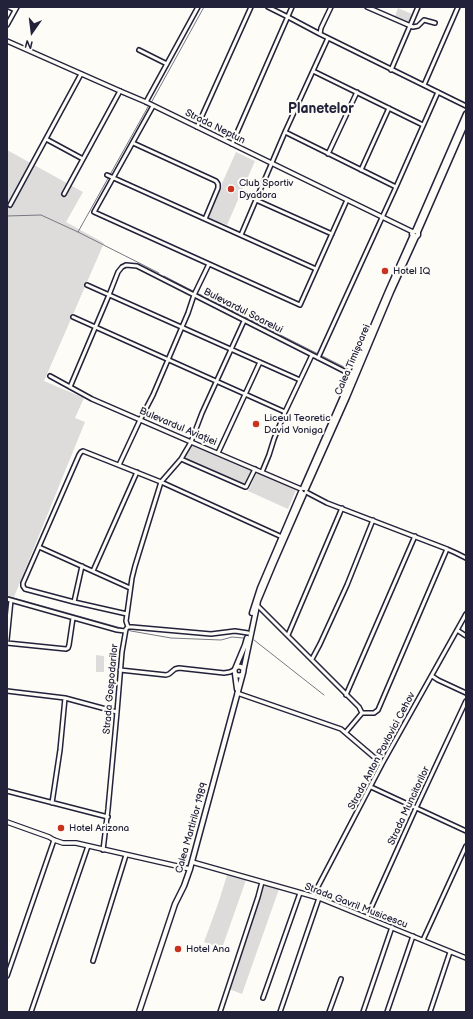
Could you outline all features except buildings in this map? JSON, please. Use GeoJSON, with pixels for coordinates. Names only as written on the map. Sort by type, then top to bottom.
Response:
{"type":"FeatureCollection","features":[{"type":"Feature","properties":{"kind":"main road","name":"Calea Timișoarei"},"geometry":{"type":"LineString","coordinates":[[249,633],[253,609],[260,588],[347,397],[466,114]]}},
{"type":"Feature","properties":{"kind":"main road","name":"Calea Timișoarei"},"geometry":{"type":"LineString","coordinates":[[249,633],[257,604],[267,578],[385,297],[466,122]]}},
{"type":"Feature","properties":{"kind":"main road","name":"Calea Martirilor 1989"},"geometry":{"type":"LineString","coordinates":[[237,692],[235,671],[249,633]]}},
{"type":"Feature","properties":{"kind":"main road","name":"Calea Martirilor 1989"},"geometry":{"type":"LineString","coordinates":[[139,1012],[175,904],[190,869],[243,672],[249,633]]}},
{"type":"Feature","properties":{"kind":"main road"},"geometry":{"type":"LineString","coordinates":[[237,667],[240,667],[243,672],[241,675],[238,675],[235,671],[237,667]]}},
{"type":"Feature","properties":{"kind":"street"},"geometry":{"type":"LineString","coordinates":[[7,26],[16,9],[9,7]]}},
{"type":"Feature","properties":{"kind":"street"},"geometry":{"type":"LineString","coordinates":[[198,7],[167,64],[133,143],[110,176],[94,212],[300,304],[347,200]]}},
{"type":"Feature","properties":{"kind":"street"},"geometry":{"type":"LineString","coordinates":[[197,127],[251,7]]}},
{"type":"Feature","properties":{"kind":"street"},"geometry":{"type":"LineString","coordinates":[[268,7],[391,70],[466,106]]}},
{"type":"Feature","properties":{"kind":"street"},"geometry":{"type":"LineString","coordinates":[[232,144],[292,7]]}},
{"type":"Feature","properties":{"kind":"street"},"geometry":{"type":"LineString","coordinates":[[320,34],[331,7]]}},
{"type":"Feature","properties":{"kind":"street"},"geometry":{"type":"LineString","coordinates":[[368,7],[413,27],[418,26],[426,20],[435,23]]}},
{"type":"Feature","properties":{"kind":"street"},"geometry":{"type":"LineString","coordinates":[[391,70],[418,7]]}},
{"type":"Feature","properties":{"kind":"street"},"geometry":{"type":"LineString","coordinates":[[424,85],[458,7]]}},
{"type":"Feature","properties":{"kind":"street"},"geometry":{"type":"LineString","coordinates":[[241,235],[285,132],[328,38]]}},
{"type":"Feature","properties":{"kind":"street","name":"Strada Neptun"},"geometry":{"type":"LineString","coordinates":[[7,41],[150,104],[415,233]]}},
{"type":"Feature","properties":{"kind":"street"},"geometry":{"type":"LineString","coordinates":[[139,50],[167,64]]}},
{"type":"Feature","properties":{"kind":"street"},"geometry":{"type":"LineString","coordinates":[[314,71],[423,125]]}},
{"type":"Feature","properties":{"kind":"street"},"geometry":{"type":"LineString","coordinates":[[10,205],[81,74]]}},
{"type":"Feature","properties":{"kind":"street"},"geometry":{"type":"LineString","coordinates":[[64,194],[120,91]]}},
{"type":"Feature","properties":{"kind":"street"},"geometry":{"type":"LineString","coordinates":[[328,154],[357,92]]}},
{"type":"Feature","properties":{"kind":"street"},"geometry":{"type":"LineString","coordinates":[[318,358],[438,92]]}},
{"type":"Feature","properties":{"kind":"street"},"geometry":{"type":"LineString","coordinates":[[361,170],[389,108]]}},
{"type":"Feature","properties":{"kind":"street"},"geometry":{"type":"LineString","coordinates":[[285,132],[396,187]]}},
{"type":"Feature","properties":{"kind":"street"},"geometry":{"type":"LineString","coordinates":[[46,139],[83,160]]}},
{"type":"Feature","properties":{"kind":"street"},"geometry":{"type":"LineString","coordinates":[[133,143],[216,181],[218,188],[204,219]]}},
{"type":"Feature","properties":{"kind":"street"},"geometry":{"type":"LineString","coordinates":[[110,176],[316,269]]}},
{"type":"Feature","properties":{"kind":"street"},"geometry":{"type":"LineString","coordinates":[[256,200],[332,234]]}},
{"type":"Feature","properties":{"kind":"street"},"geometry":{"type":"LineString","coordinates":[[119,465],[153,395],[194,295],[209,264]]}},
{"type":"Feature","properties":{"kind":"street","name":"Bulevardul Soarelui"},"geometry":{"type":"LineString","coordinates":[[109,295],[118,272],[122,267],[126,265],[137,266],[352,375]]}},
{"type":"Feature","properties":{"kind":"street"},"geometry":{"type":"LineString","coordinates":[[87,285],[300,380]]}},
{"type":"Feature","properties":{"kind":"street"},"geometry":{"type":"LineString","coordinates":[[70,387],[109,295]]}},
{"type":"Feature","properties":{"kind":"street"},"geometry":{"type":"LineString","coordinates":[[73,317],[284,412]]}},
{"type":"Feature","properties":{"kind":"street"},"geometry":{"type":"LineString","coordinates":[[162,482],[181,459],[191,442],[202,412],[244,321]]}},
{"type":"Feature","properties":{"kind":"street"},"geometry":{"type":"LineString","coordinates":[[262,472],[284,412],[312,355]]}},
{"type":"Feature","properties":{"kind":"street"},"geometry":{"type":"LineString","coordinates":[[218,453],[260,362]]}},
{"type":"Feature","properties":{"kind":"street","name":"Bulevardul Aviației"},"geometry":{"type":"LineString","coordinates":[[50,376],[92,399],[262,472],[327,502],[447,549],[466,558]]}},
{"type":"Feature","properties":{"kind":"street"},"geometry":{"type":"LineString","coordinates":[[127,614],[25,589],[23,586],[80,452],[83,451],[162,482],[282,537]]}},
{"type":"Feature","properties":{"kind":"street"},"geometry":{"type":"LineString","coordinates":[[181,459],[245,488],[255,469]]}},
{"type":"Feature","properties":{"kind":"street"},"geometry":{"type":"LineString","coordinates":[[93,571],[137,472]]}},
{"type":"Feature","properties":{"kind":"street","name":"Strada Gospodarilor"},"geometry":{"type":"LineString","coordinates":[[103,850],[108,817],[120,670],[130,588],[138,554],[162,482]]}},
{"type":"Feature","properties":{"kind":"street"},"geometry":{"type":"LineString","coordinates":[[288,636],[342,508]]}},
{"type":"Feature","properties":{"kind":"street"},"geometry":{"type":"LineString","coordinates":[[312,659],[347,585],[373,520]]}},
{"type":"Feature","properties":{"kind":"street"},"geometry":{"type":"LineString","coordinates":[[346,695],[414,536]]}},
{"type":"Feature","properties":{"kind":"street"},"geometry":{"type":"LineString","coordinates":[[39,547],[130,588]]}},
{"type":"Feature","properties":{"kind":"street"},"geometry":{"type":"LineString","coordinates":[[346,732],[362,713],[374,713],[378,710],[447,549]]}},
{"type":"Feature","properties":{"kind":"street"},"geometry":{"type":"LineString","coordinates":[[74,602],[82,566]]}},
{"type":"Feature","properties":{"kind":"street"},"geometry":{"type":"LineString","coordinates":[[7,640],[9,600],[118,630],[132,627],[211,634],[235,631],[249,633]]}},
{"type":"Feature","properties":{"kind":"street"},"geometry":{"type":"LineString","coordinates":[[257,604],[359,707],[362,713]]}},
{"type":"Feature","properties":{"kind":"street","name":"Strada Anton Pavlovici Cehov"},"geometry":{"type":"LineString","coordinates":[[313,896],[382,764],[466,614]]}},
{"type":"Feature","properties":{"kind":"street"},"geometry":{"type":"LineString","coordinates":[[7,643],[64,649],[68,648],[73,618]]}},
{"type":"Feature","properties":{"kind":"street"},"geometry":{"type":"LineString","coordinates":[[457,630],[466,636]]}},
{"type":"Feature","properties":{"kind":"street"},"geometry":{"type":"LineString","coordinates":[[120,670],[166,676],[175,669],[179,668],[224,673],[235,671]]}},
{"type":"Feature","properties":{"kind":"street"},"geometry":{"type":"LineString","coordinates":[[432,676],[466,693]]}},
{"type":"Feature","properties":{"kind":"street"},"geometry":{"type":"LineString","coordinates":[[7,691],[65,698],[117,712]]}},
{"type":"Feature","properties":{"kind":"street"},"geometry":{"type":"LineString","coordinates":[[237,692],[341,729],[382,764]]}},
{"type":"Feature","properties":{"kind":"street"},"geometry":{"type":"LineString","coordinates":[[52,803],[60,750],[65,698]]}},
{"type":"Feature","properties":{"kind":"street","name":"Strada Muncitorilor"},"geometry":{"type":"LineString","coordinates":[[367,917],[466,701]]}},
{"type":"Feature","properties":{"kind":"street"},"geometry":{"type":"LineString","coordinates":[[371,787],[466,831]]}},
{"type":"Feature","properties":{"kind":"street"},"geometry":{"type":"LineString","coordinates":[[7,791],[108,817]]}},
{"type":"Feature","properties":{"kind":"street"},"geometry":{"type":"LineString","coordinates":[[7,822],[49,836],[54,840],[67,843],[76,843],[190,869]]}},
{"type":"Feature","properties":{"kind":"street"},"geometry":{"type":"LineString","coordinates":[[7,976],[54,840]]}},
{"type":"Feature","properties":{"kind":"street"},"geometry":{"type":"LineString","coordinates":[[31,1012],[88,846]]}},
{"type":"Feature","properties":{"kind":"street"},"geometry":{"type":"LineString","coordinates":[[423,940],[466,846]]}},
{"type":"Feature","properties":{"kind":"street"},"geometry":{"type":"LineString","coordinates":[[93,961],[126,855]]}},
{"type":"Feature","properties":{"kind":"street","name":"Strada Gavril Musicescu"},"geometry":{"type":"LineString","coordinates":[[192,862],[319,898],[466,958]]}},
{"type":"Feature","properties":{"kind":"street"},"geometry":{"type":"LineString","coordinates":[[220,1012],[262,882]]}},
{"type":"Feature","properties":{"kind":"street"},"geometry":{"type":"LineString","coordinates":[[263,998],[300,892]]}},
{"type":"Feature","properties":{"kind":"street"},"geometry":{"type":"LineString","coordinates":[[280,1012],[319,898]]}},
{"type":"Feature","properties":{"kind":"street"},"geometry":{"type":"LineString","coordinates":[[363,1012],[392,927]]}},
{"type":"Feature","properties":{"kind":"street"},"geometry":{"type":"LineString","coordinates":[[387,1012],[413,936]]}},
{"type":"Feature","properties":{"kind":"street"},"geometry":{"type":"LineString","coordinates":[[430,1012],[450,952]]}},
{"type":"Feature","properties":{"kind":"street"},"geometry":{"type":"LineString","coordinates":[[7,960],[12,962]]}},
{"type":"Feature","properties":{"kind":"street"},"geometry":{"type":"LineString","coordinates":[[329,1012],[341,980]]}},
{"type":"Feature","properties":{"kind":"shaded area"},"geometry":{"type":"Polygon","coordinates":[[[398,8],[412,14],[408,22],[395,16],[398,8]]]}},
{"type":"Feature","properties":{"kind":"shaded area"},"geometry":{"type":"Polygon","coordinates":[[[7,150],[83,192],[66,222],[104,243],[44,381],[84,398],[75,418],[85,422],[14,597],[7,595],[7,150]]]}},
{"type":"Feature","properties":{"kind":"shaded area","name":"Club Sportiv Dyadora"},"geometry":{"type":"Polygon","coordinates":[[[236,152],[255,161],[227,225],[207,217],[236,152]]]}},
{"type":"Feature","properties":{"kind":"shaded area"},"geometry":{"type":"Polygon","coordinates":[[[193,445],[253,470],[246,484],[242,485],[185,459],[184,457],[193,445]]]}},
{"type":"Feature","properties":{"kind":"shaded area"},"geometry":{"type":"Polygon","coordinates":[[[257,472],[296,490],[288,509],[248,491],[257,472]]]}},
{"type":"Feature","properties":{"kind":"shaded area"},"geometry":{"type":"Polygon","coordinates":[[[96,655],[104,656],[104,672],[96,672],[96,655]]]}},
{"type":"Feature","properties":{"kind":"shaded area"},"geometry":{"type":"Polygon","coordinates":[[[227,875],[246,880],[222,948],[204,942],[227,875]]]}},
{"type":"Feature","properties":{"kind":"shaded area"},"geometry":{"type":"Polygon","coordinates":[[[264,885],[279,889],[242,994],[229,989],[264,885]]]}},
{"type":"Feature","properties":{"kind":"waterway"},"geometry":{"type":"LineString","coordinates":[[151,103],[204,7]]}},
{"type":"Feature","properties":{"kind":"waterway"},"geometry":{"type":"LineString","coordinates":[[78,232],[149,105]]}},
{"type":"Feature","properties":{"kind":"waterway"},"geometry":{"type":"LineString","coordinates":[[7,216],[41,215],[159,273]]}},
{"type":"Feature","properties":{"kind":"waterway"},"geometry":{"type":"LineString","coordinates":[[164,276],[193,291]]}},
{"type":"Feature","properties":{"kind":"waterway"},"geometry":{"type":"LineString","coordinates":[[199,294],[348,369]]}},
{"type":"Feature","properties":{"kind":"waterway"},"geometry":{"type":"LineString","coordinates":[[7,596],[131,631],[171,638],[221,640],[232,637],[243,638]]}},
{"type":"Feature","properties":{"kind":"waterway"},"geometry":{"type":"LineString","coordinates":[[254,640],[324,695]]}},
{"type":"Feature","properties":{"kind":"place","name":"Club Sportiv Dyadora"},"geometry":{"type":"Point","coordinates":[231,189]}},
{"type":"Feature","properties":{"kind":"place","name":"Hotel IQ"},"geometry":{"type":"Point","coordinates":[385,271]}},
{"type":"Feature","properties":{"kind":"place","name":"Liceul Teoretic David Voniga"},"geometry":{"type":"Point","coordinates":[256,424]}},
{"type":"Feature","properties":{"kind":"place","name":"Hotel Arizona"},"geometry":{"type":"Point","coordinates":[61,828]}},
{"type":"Feature","properties":{"kind":"place","name":"Hotel Ana"},"geometry":{"type":"Point","coordinates":[178,949]}},
{"type":"Feature","properties":{"kind":"district","name":"Planetelor"},"geometry":{"type":"Point","coordinates":[321,109]}}]}
